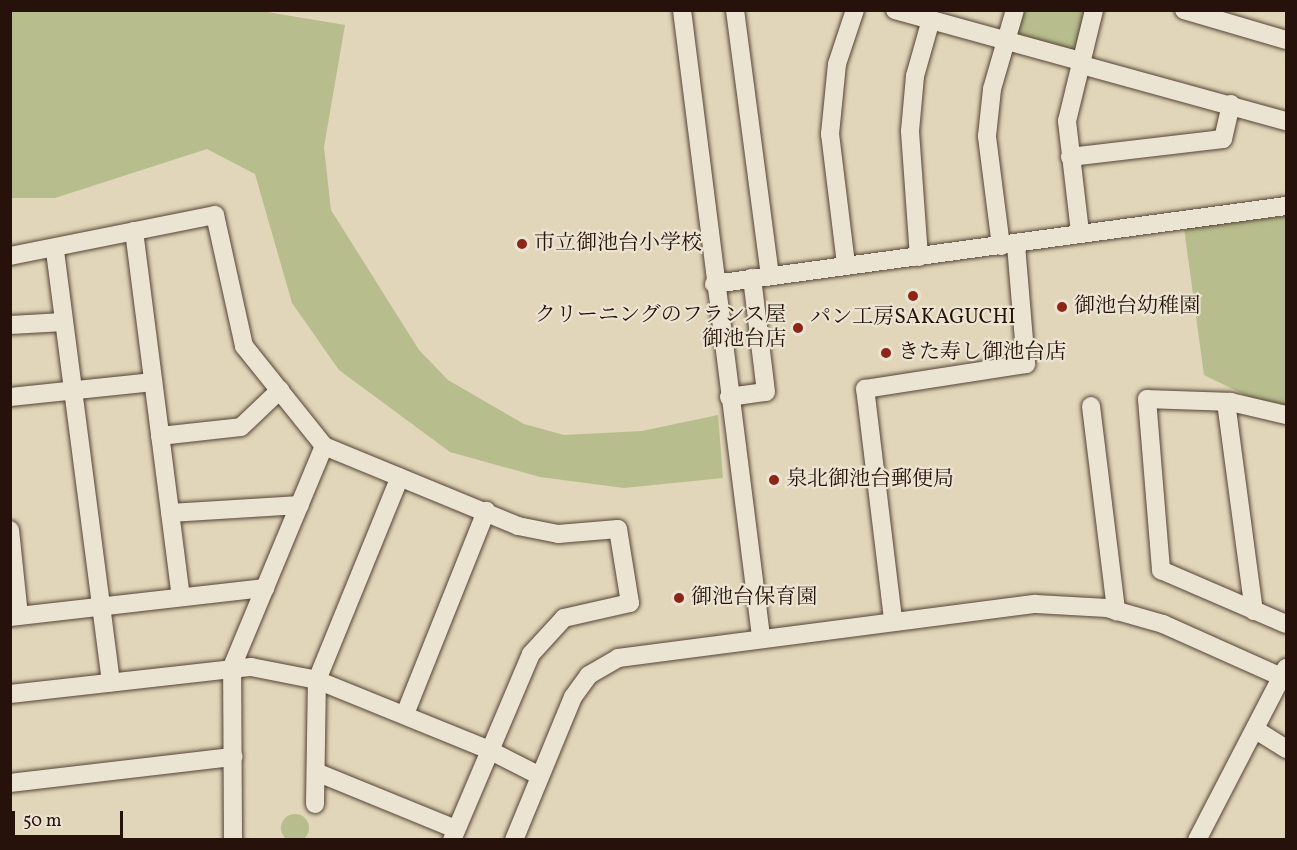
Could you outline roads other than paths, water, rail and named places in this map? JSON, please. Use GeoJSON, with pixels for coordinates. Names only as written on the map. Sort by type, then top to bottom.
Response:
{"type":"FeatureCollection","features":[{"type":"Feature","properties":{"kind":"street"},"geometry":{"type":"LineString","coordinates":[[682,10],[714,284],[761,636]]}},
{"type":"Feature","properties":{"kind":"street"},"geometry":{"type":"LineString","coordinates":[[729,397],[766,392],[761,277],[735,10]]}},
{"type":"Feature","properties":{"kind":"street"},"geometry":{"type":"LineString","coordinates":[[846,264],[830,134],[837,64],[855,10]]}},
{"type":"Feature","properties":{"kind":"street"},"geometry":{"type":"LineString","coordinates":[[895,10],[930,23],[1006,41],[1287,121]]}},
{"type":"Feature","properties":{"kind":"street"},"geometry":{"type":"LineString","coordinates":[[893,619],[866,389],[1026,364],[1009,245],[987,136],[992,89],[1015,10]]}},
{"type":"Feature","properties":{"kind":"street"},"geometry":{"type":"LineString","coordinates":[[1080,232],[1067,121],[1094,10]]}},
{"type":"Feature","properties":{"kind":"street"},"geometry":{"type":"LineString","coordinates":[[1184,10],[1287,40]]}},
{"type":"Feature","properties":{"kind":"street"},"geometry":{"type":"LineString","coordinates":[[919,257],[910,131],[915,76],[930,23]]}},
{"type":"Feature","properties":{"kind":"street"},"geometry":{"type":"LineString","coordinates":[[1070,157],[1223,139],[1231,104]]}},
{"type":"Feature","properties":{"kind":"street"},"geometry":{"type":"LineString","coordinates":[[714,284],[846,264],[1009,245],[1080,232],[1287,206]]}},
{"type":"Feature","properties":{"kind":"street"},"geometry":{"type":"LineString","coordinates":[[10,256],[55,251],[134,231],[215,215],[244,346],[324,446],[518,526],[558,534],[618,529],[630,603],[564,618],[531,654],[487,749],[454,834],[316,772]]}},
{"type":"Feature","properties":{"kind":"street"},"geometry":{"type":"LineString","coordinates":[[134,231],[181,597]]}},
{"type":"Feature","properties":{"kind":"street"},"geometry":{"type":"LineString","coordinates":[[55,251],[99,605],[111,682]]}},
{"type":"Feature","properties":{"kind":"street"},"geometry":{"type":"LineString","coordinates":[[10,325],[64,322]]}},
{"type":"Feature","properties":{"kind":"street"},"geometry":{"type":"LineString","coordinates":[[10,397],[153,382]]}},
{"type":"Feature","properties":{"kind":"street"},"geometry":{"type":"LineString","coordinates":[[160,436],[241,427],[280,390]]}},
{"type":"Feature","properties":{"kind":"street"},"geometry":{"type":"LineString","coordinates":[[1287,415],[1226,402],[1147,399],[1161,570],[1287,624]]}},
{"type":"Feature","properties":{"kind":"street"},"geometry":{"type":"LineString","coordinates":[[1226,402],[1254,610]]}},
{"type":"Feature","properties":{"kind":"street"},"geometry":{"type":"LineString","coordinates":[[1091,406],[1116,610]]}},
{"type":"Feature","properties":{"kind":"street"},"geometry":{"type":"LineString","coordinates":[[233,840],[232,668],[324,446]]}},
{"type":"Feature","properties":{"kind":"street"},"geometry":{"type":"LineString","coordinates":[[315,804],[317,680],[400,477]]}},
{"type":"Feature","properties":{"kind":"street"},"geometry":{"type":"LineString","coordinates":[[170,513],[300,505]]}},
{"type":"Feature","properties":{"kind":"street"},"geometry":{"type":"LineString","coordinates":[[405,714],[486,511]]}},
{"type":"Feature","properties":{"kind":"street"},"geometry":{"type":"LineString","coordinates":[[11,538],[15,616],[265,588]]}},
{"type":"Feature","properties":{"kind":"street"},"geometry":{"type":"LineString","coordinates":[[514,840],[573,697],[589,675],[618,658],[761,636],[1036,604],[1116,610],[1162,624],[1285,674],[1197,840]]}},
{"type":"Feature","properties":{"kind":"street"},"geometry":{"type":"LineString","coordinates":[[10,694],[232,668],[317,680],[487,749],[540,776]]}},
{"type":"Feature","properties":{"kind":"street"},"geometry":{"type":"LineString","coordinates":[[1256,730],[1287,749]]}},
{"type":"Feature","properties":{"kind":"street"},"geometry":{"type":"LineString","coordinates":[[10,783],[233,757]]}},
{"type":"Feature","properties":{"kind":"place","name":"市立御池台小学校"},"geometry":{"type":"Point","coordinates":[522,244]}},
{"type":"Feature","properties":{"kind":"place","name":"パン工房SAKAGUCHI"},"geometry":{"type":"Point","coordinates":[913,296]}},
{"type":"Feature","properties":{"kind":"place","name":"御池台幼稚園"},"geometry":{"type":"Point","coordinates":[1062,307]}},
{"type":"Feature","properties":{"kind":"place","name":"クリーニングのフランス屋 御池台店"},"geometry":{"type":"Point","coordinates":[798,328]}},
{"type":"Feature","properties":{"kind":"place","name":"きた寿し御池台店"},"geometry":{"type":"Point","coordinates":[886,353]}},
{"type":"Feature","properties":{"kind":"place","name":"泉北御池台郵便局"},"geometry":{"type":"Point","coordinates":[774,480]}},
{"type":"Feature","properties":{"kind":"place","name":"御池台保育園"},"geometry":{"type":"Point","coordinates":[679,598]}}]}
